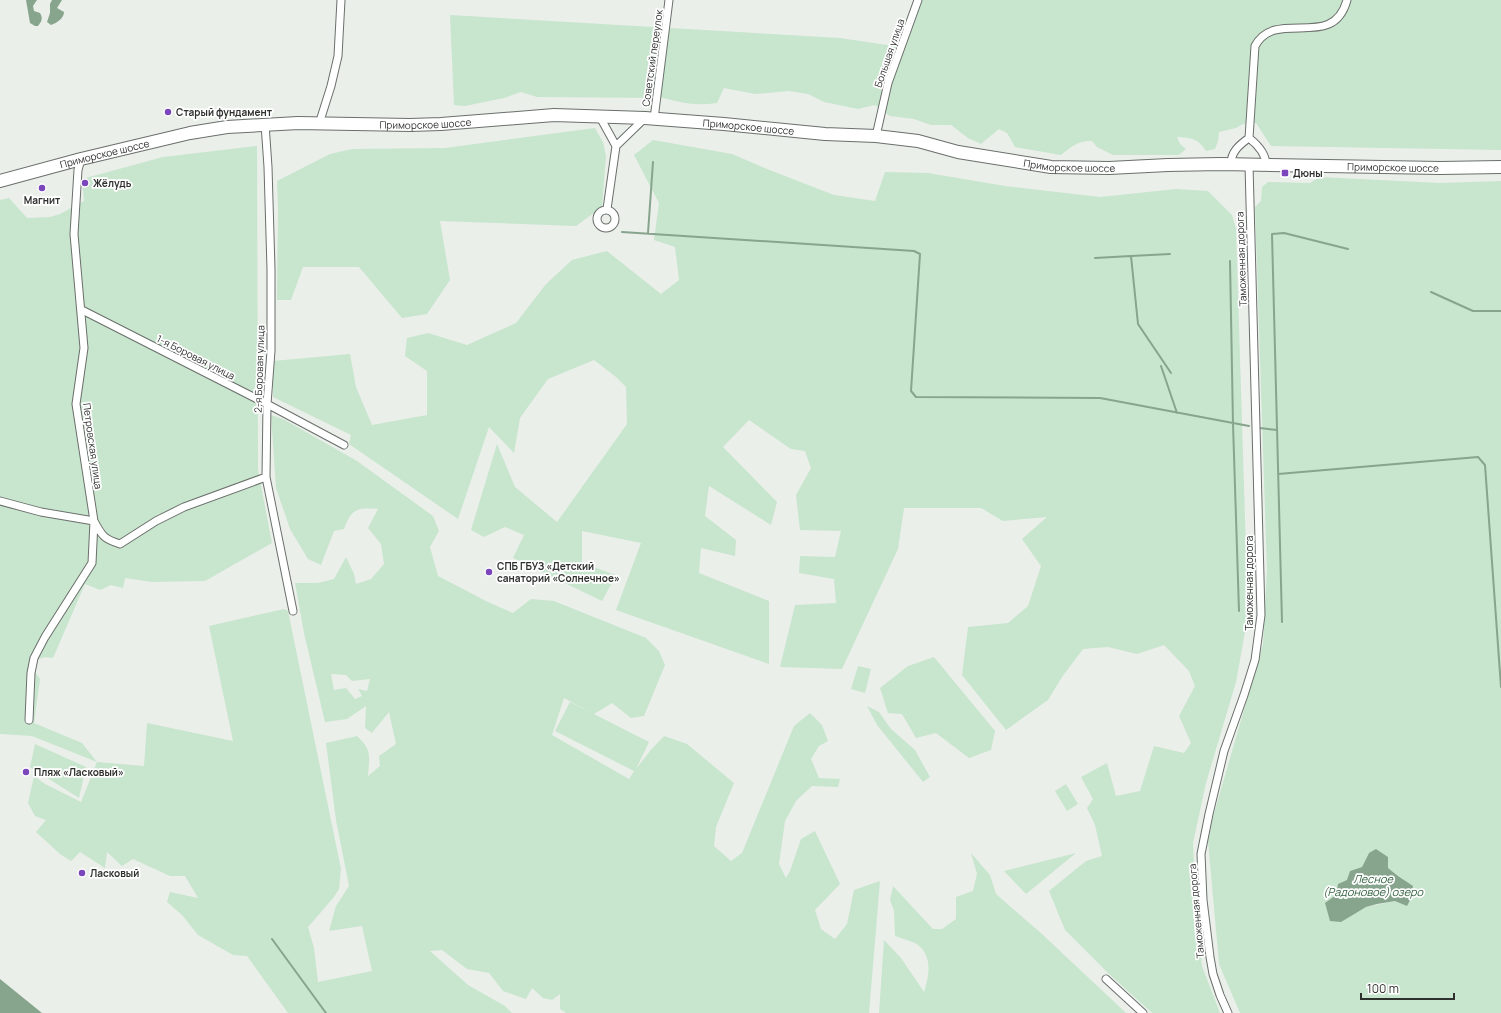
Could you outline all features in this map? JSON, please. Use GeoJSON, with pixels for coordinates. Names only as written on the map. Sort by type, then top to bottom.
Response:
{"type":"FeatureCollection","features":[{"type":"Feature","properties":{"kind":"main road","name":"Приморское шоссе"},"geometry":{"type":"LineString","coordinates":[[0,181],[81,159],[190,133],[227,127],[298,123],[410,125],[441,124],[554,115],[649,118],[825,134],[876,136],[918,141],[958,152],[1051,167],[1109,168],[1231,164],[1440,168],[1501,167]]}},
{"type":"Feature","properties":{"kind":"street"},"geometry":{"type":"LineString","coordinates":[[319,124],[331,86],[338,56],[341,0]]}},
{"type":"Feature","properties":{"kind":"street","name":"Советский переулок"},"geometry":{"type":"LineString","coordinates":[[649,118],[669,0]]}},
{"type":"Feature","properties":{"kind":"street","name":"Большая улица"},"geometry":{"type":"LineString","coordinates":[[876,136],[888,83],[918,0]]}},
{"type":"Feature","properties":{"kind":"street"},"geometry":{"type":"LineString","coordinates":[[1231,164],[1231,159],[1236,148],[1249,138],[1255,46],[1259,40],[1278,29],[1290,27],[1313,28],[1327,26],[1345,8],[1347,0]]}},
{"type":"Feature","properties":{"kind":"street"},"geometry":{"type":"LineString","coordinates":[[600,116],[616,146],[607,209]]}},
{"type":"Feature","properties":{"kind":"street"},"geometry":{"type":"LineString","coordinates":[[616,146],[649,118]]}},
{"type":"Feature","properties":{"kind":"street","name":"2-я Боровая улица"},"geometry":{"type":"LineString","coordinates":[[265,124],[268,167],[271,269],[271,351],[267,404],[266,477],[293,611]]}},
{"type":"Feature","properties":{"kind":"street"},"geometry":{"type":"LineString","coordinates":[[1249,138],[1255,143],[1266,158],[1266,165]]}},
{"type":"Feature","properties":{"kind":"street","name":"Петровская улица"},"geometry":{"type":"LineString","coordinates":[[29,720],[31,673],[34,658],[45,637],[92,563],[94,521],[76,404],[84,348],[82,310],[74,234],[78,170],[81,159]]}},
{"type":"Feature","properties":{"kind":"street","name":"Таможенная дорога"},"geometry":{"type":"LineString","coordinates":[[1228,1013],[1212,974],[1206,934],[1201,862],[1209,814],[1224,751],[1255,660],[1261,614],[1249,165]]}},
{"type":"Feature","properties":{"kind":"street","name":"1-я Боровая улица"},"geometry":{"type":"LineString","coordinates":[[82,310],[344,445]]}},
{"type":"Feature","properties":{"kind":"street"},"geometry":{"type":"LineString","coordinates":[[0,501],[41,512],[94,521],[100,534],[106,539],[120,544],[156,521],[184,507],[266,477]]}},
{"type":"Feature","properties":{"kind":"street"},"geometry":{"type":"LineString","coordinates":[[1106,979],[1144,1013]]}},
{"type":"Feature","properties":{"kind":"shaded area"},"geometry":{"type":"Polygon","coordinates":[[[918,0],[1501,0],[1501,150],[1271,146],[1256,123],[1243,124],[1236,128],[1219,132],[1215,149],[1206,151],[1197,141],[1177,137],[1180,144],[1186,149],[1179,155],[1113,155],[1097,147],[1092,141],[1087,141],[1075,145],[1061,155],[1015,147],[1007,133],[999,129],[981,144],[968,138],[951,125],[931,125],[914,119],[890,116],[875,105],[858,109],[824,102],[808,94],[789,91],[755,94],[724,88],[717,103],[709,104],[690,104],[663,98],[537,97],[521,92],[504,98],[465,106],[454,105],[450,15],[840,38],[901,47],[918,0]]]}},
{"type":"Feature","properties":{"kind":"shaded area"},"geometry":{"type":"Polygon","coordinates":[[[595,128],[603,142],[606,156],[602,207],[576,226],[440,221],[450,280],[427,314],[402,318],[359,267],[303,267],[291,300],[277,300],[277,181],[330,154],[352,149],[445,148],[595,128]]]}},
{"type":"Feature","properties":{"kind":"shaded area"},"geometry":{"type":"Polygon","coordinates":[[[653,140],[732,154],[834,195],[875,201],[885,172],[928,173],[1005,186],[1100,197],[1176,189],[1208,191],[1232,215],[1236,229],[1248,615],[1236,682],[1206,783],[1193,843],[1197,918],[1202,966],[1220,1013],[1152,1013],[1108,973],[1065,930],[1049,891],[1086,861],[1102,856],[1095,825],[1087,808],[1093,799],[1081,777],[1107,763],[1116,796],[1140,791],[1154,746],[1184,753],[1191,743],[1179,716],[1195,686],[1189,671],[1164,645],[1137,654],[1108,647],[1083,649],[1062,677],[1048,700],[1006,730],[962,675],[968,627],[1008,623],[1028,606],[1041,566],[1022,539],[1047,517],[1003,521],[981,508],[904,508],[898,549],[842,669],[780,667],[795,605],[836,603],[834,579],[799,573],[800,556],[835,557],[841,531],[800,530],[796,495],[811,468],[805,451],[791,449],[749,420],[723,447],[777,502],[771,525],[709,486],[705,516],[736,540],[735,556],[701,548],[699,573],[769,601],[769,664],[616,610],[641,543],[582,531],[582,563],[616,575],[602,601],[513,558],[524,535],[505,527],[484,537],[471,530],[497,444],[515,487],[557,522],[627,424],[626,387],[594,360],[548,379],[520,418],[514,453],[489,427],[458,519],[349,444],[351,435],[273,397],[273,361],[350,354],[356,387],[372,425],[427,415],[427,371],[405,356],[407,338],[428,333],[467,345],[516,323],[546,284],[572,260],[607,251],[661,294],[679,280],[675,247],[654,240],[659,203],[634,155],[653,140]]]}},
{"type":"Feature","properties":{"kind":"shaded area"},"geometry":{"type":"Polygon","coordinates":[[[257,146],[258,470],[272,543],[205,581],[152,582],[125,578],[123,588],[111,585],[100,590],[85,584],[53,658],[44,657],[37,660],[34,670],[40,679],[34,723],[82,743],[97,762],[32,736],[0,734],[0,200],[9,198],[27,218],[50,217],[60,214],[84,201],[82,179],[163,157],[257,146]]]}},
{"type":"Feature","properties":{"kind":"shaded area"},"geometry":{"type":"Polygon","coordinates":[[[1320,177],[1439,183],[1501,181],[1501,1013],[1240,1013],[1219,964],[1208,841],[1213,817],[1263,644],[1267,570],[1255,207],[1261,201],[1262,187],[1268,182],[1310,183],[1320,177]],[[1369,853],[1362,867],[1350,871],[1348,880],[1338,884],[1336,895],[1325,904],[1357,912],[1366,907],[1395,901],[1413,887],[1369,853]]]}},
{"type":"Feature","properties":{"kind":"shaded area"},"geometry":{"type":"Polygon","coordinates":[[[271,415],[283,419],[357,461],[433,516],[439,531],[430,547],[438,576],[513,613],[531,599],[554,601],[646,638],[659,651],[665,665],[644,716],[631,718],[612,703],[594,714],[649,742],[636,769],[664,736],[687,744],[734,783],[716,827],[714,846],[731,861],[742,853],[794,726],[810,713],[822,725],[828,741],[819,746],[811,759],[819,778],[840,779],[838,787],[812,786],[796,801],[785,821],[779,864],[786,878],[790,871],[801,839],[815,831],[840,884],[815,910],[821,929],[835,939],[847,924],[854,890],[880,881],[869,1013],[566,1013],[560,1009],[560,994],[552,1000],[543,998],[532,988],[526,999],[503,991],[489,973],[467,969],[442,950],[430,951],[468,985],[505,1006],[512,1013],[288,1013],[247,956],[233,955],[198,935],[182,915],[167,902],[170,892],[198,898],[185,876],[170,876],[133,859],[122,866],[107,852],[105,868],[80,852],[71,861],[60,854],[36,832],[46,820],[35,816],[28,803],[34,776],[45,784],[81,802],[97,762],[144,766],[147,723],[233,741],[209,626],[284,609],[288,611],[341,869],[339,889],[308,927],[314,948],[318,982],[372,971],[362,926],[329,931],[336,906],[349,886],[336,820],[326,743],[357,736],[368,750],[368,776],[380,766],[379,756],[396,744],[389,712],[372,733],[365,728],[366,706],[347,719],[325,722],[304,633],[295,583],[318,583],[334,579],[346,557],[354,574],[356,584],[371,579],[384,564],[381,544],[368,528],[378,509],[365,508],[352,513],[344,529],[334,531],[321,565],[308,559],[290,529],[276,488],[271,415]],[[331,674],[334,690],[346,688],[355,699],[362,696],[358,689],[367,691],[370,679],[352,681],[346,675],[331,674]],[[564,698],[552,735],[629,779],[634,771],[555,731],[570,702],[592,713],[564,698]]]}},
{"type":"Feature","properties":{"kind":"shaded area"},"geometry":{"type":"Polygon","coordinates":[[[934,657],[995,731],[991,750],[969,758],[936,733],[916,738],[902,714],[888,713],[880,688],[908,666],[934,657]]]}},
{"type":"Feature","properties":{"kind":"shaded area"},"geometry":{"type":"Polygon","coordinates":[[[858,666],[871,669],[865,693],[851,689],[858,666]]]}},
{"type":"Feature","properties":{"kind":"shaded area"},"geometry":{"type":"Polygon","coordinates":[[[867,706],[879,712],[891,729],[915,750],[930,777],[923,782],[877,725],[867,706]]]}},
{"type":"Feature","properties":{"kind":"shaded area"},"geometry":{"type":"Polygon","coordinates":[[[35,744],[86,767],[79,798],[30,767],[35,744]]]}},
{"type":"Feature","properties":{"kind":"shaded area"},"geometry":{"type":"Polygon","coordinates":[[[1066,784],[1078,804],[1067,811],[1055,791],[1066,784]]]}},
{"type":"Feature","properties":{"kind":"shaded area"},"geometry":{"type":"Polygon","coordinates":[[[971,853],[990,875],[996,894],[1042,934],[1126,1013],[879,1013],[884,940],[901,958],[924,992],[928,973],[928,961],[923,950],[918,945],[910,941],[895,936],[894,911],[890,900],[893,886],[933,929],[942,929],[956,919],[956,897],[973,891],[977,874],[971,853]]]}},
{"type":"Feature","properties":{"kind":"shaded area"},"geometry":{"type":"Polygon","coordinates":[[[1076,853],[1026,894],[1004,871],[1076,853]]]}},
{"type":"Feature","properties":{"kind":"water"},"geometry":{"type":"Polygon","coordinates":[[[26,0],[37,0],[33,6],[34,11],[40,13],[42,16],[38,26],[30,23],[26,0]]]}},
{"type":"Feature","properties":{"kind":"water"},"geometry":{"type":"Polygon","coordinates":[[[52,0],[62,0],[57,8],[64,12],[60,20],[51,25],[47,22],[52,0]]]}},
{"type":"Feature","properties":{"kind":"water","name":"Лесное (Радоновое) озеро"},"geometry":{"type":"Polygon","coordinates":[[[1376,849],[1388,857],[1388,868],[1413,886],[1412,896],[1407,906],[1395,901],[1377,904],[1366,907],[1341,922],[1330,921],[1325,903],[1336,895],[1338,884],[1347,880],[1350,871],[1362,867],[1369,853],[1376,849]]]}},
{"type":"Feature","properties":{"kind":"water"},"geometry":{"type":"Polygon","coordinates":[[[0,979],[42,1013],[0,1013],[0,979]]]}},
{"type":"Feature","properties":{"kind":"waterway"},"geometry":{"type":"LineString","coordinates":[[648,233],[653,162]]}},
{"type":"Feature","properties":{"kind":"waterway"},"geometry":{"type":"LineString","coordinates":[[622,232],[914,251],[920,254],[911,391],[916,397],[1100,398],[1249,426]]}},
{"type":"Feature","properties":{"kind":"waterway"},"geometry":{"type":"LineString","coordinates":[[1282,622],[1272,234],[1284,233],[1348,249]]}},
{"type":"Feature","properties":{"kind":"waterway"},"geometry":{"type":"LineString","coordinates":[[1131,256],[1170,254]]}},
{"type":"Feature","properties":{"kind":"waterway"},"geometry":{"type":"LineString","coordinates":[[1095,258],[1131,256],[1138,324],[1171,373]]}},
{"type":"Feature","properties":{"kind":"waterway"},"geometry":{"type":"LineString","coordinates":[[1230,261],[1239,611]]}},
{"type":"Feature","properties":{"kind":"waterway"},"geometry":{"type":"LineString","coordinates":[[1431,292],[1473,311],[1501,311]]}},
{"type":"Feature","properties":{"kind":"waterway"},"geometry":{"type":"LineString","coordinates":[[1161,366],[1177,413]]}},
{"type":"Feature","properties":{"kind":"waterway"},"geometry":{"type":"LineString","coordinates":[[1260,428],[1277,430]]}},
{"type":"Feature","properties":{"kind":"waterway"},"geometry":{"type":"LineString","coordinates":[[1278,474],[1478,457],[1485,465],[1501,687]]}},
{"type":"Feature","properties":{"kind":"waterway"},"geometry":{"type":"LineString","coordinates":[[272,939],[326,1013]]}},
{"type":"Feature","properties":{"kind":"place","name":"Старый фундамент"},"geometry":{"type":"Point","coordinates":[168,112]}},
{"type":"Feature","properties":{"kind":"place","name":"Дюны"},"geometry":{"type":"Point","coordinates":[1285,173]}},
{"type":"Feature","properties":{"kind":"place","name":"Жёлудь"},"geometry":{"type":"Point","coordinates":[85,183]}},
{"type":"Feature","properties":{"kind":"place","name":"Магнит"},"geometry":{"type":"Point","coordinates":[42,188]}},
{"type":"Feature","properties":{"kind":"place","name":"СПБ ГБУЗ «Детский санаторий «Солнечное»"},"geometry":{"type":"Point","coordinates":[489,572]}},
{"type":"Feature","properties":{"kind":"place","name":"Пляж «Ласковый»"},"geometry":{"type":"Point","coordinates":[26,772]}},
{"type":"Feature","properties":{"kind":"place","name":"Ласковый"},"geometry":{"type":"Point","coordinates":[82,873]}}]}
